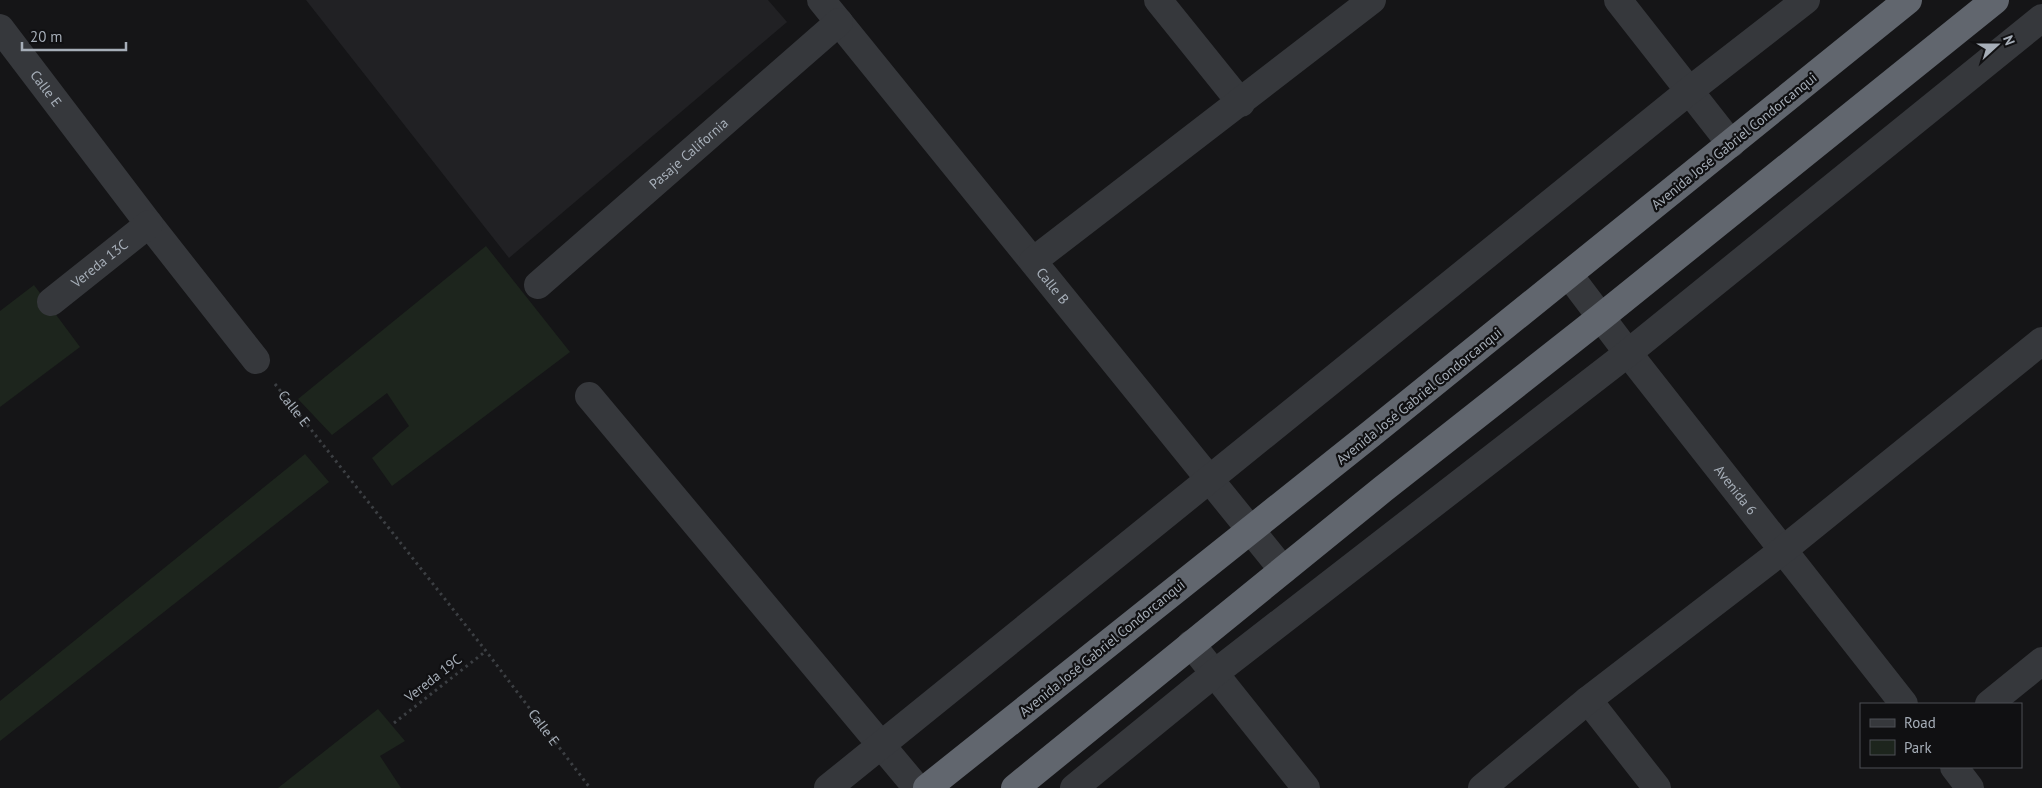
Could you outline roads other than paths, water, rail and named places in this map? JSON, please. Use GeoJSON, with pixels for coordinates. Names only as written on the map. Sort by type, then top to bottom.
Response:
{"type":"FeatureCollection","features":[{"type":"Feature","properties":{"kind":"highway","name":"Avenida José Gabriel Condorcanqui"},"geometry":{"type":"LineString","coordinates":[[926,788],[1569,275],[1908,0]]}},
{"type":"Feature","properties":{"kind":"highway"},"geometry":{"type":"LineString","coordinates":[[1015,788],[1283,570],[1995,0]]}},
{"type":"Feature","properties":{"kind":"street","name":"Calle B"},"geometry":{"type":"LineString","coordinates":[[822,0],[1283,570]]}},
{"type":"Feature","properties":{"kind":"street"},"geometry":{"type":"LineString","coordinates":[[1158,0],[1241,103]]}},
{"type":"Feature","properties":{"kind":"street"},"geometry":{"type":"LineString","coordinates":[[1033,261],[1241,103],[1372,0]]}},
{"type":"Feature","properties":{"kind":"street"},"geometry":{"type":"LineString","coordinates":[[1618,0],[1731,144]]}},
{"type":"Feature","properties":{"kind":"street"},"geometry":{"type":"LineString","coordinates":[[828,788],[1689,91],[1806,0]]}},
{"type":"Feature","properties":{"kind":"street"},"geometry":{"type":"LineString","coordinates":[[1074,788],[1215,673],[1628,353],[2042,18]]}},
{"type":"Feature","properties":{"kind":"street","name":"Pasaje California"},"geometry":{"type":"LineString","coordinates":[[538,285],[839,22]]}},
{"type":"Feature","properties":{"kind":"street","name":"Calle E"},"geometry":{"type":"LineString","coordinates":[[0,28],[149,224],[256,360]]}},
{"type":"Feature","properties":{"kind":"street","name":"Vereda 13C"},"geometry":{"type":"LineString","coordinates":[[51,302],[149,224]]}},
{"type":"Feature","properties":{"kind":"street","name":"Avenida 6"},"geometry":{"type":"LineString","coordinates":[[1569,275],[1600,318],[1903,703]]}},
{"type":"Feature","properties":{"kind":"street"},"geometry":{"type":"LineString","coordinates":[[1482,788],[1588,700],[1783,550],[2042,341]]}},
{"type":"Feature","properties":{"kind":"street"},"geometry":{"type":"LineString","coordinates":[[588,396],[917,788]]}},
{"type":"Feature","properties":{"kind":"street"},"geometry":{"type":"LineString","coordinates":[[1191,644],[1306,788]]}},
{"type":"Feature","properties":{"kind":"street"},"geometry":{"type":"LineString","coordinates":[[1990,703],[2042,661]]}},
{"type":"Feature","properties":{"kind":"street"},"geometry":{"type":"LineString","coordinates":[[1588,700],[1658,788]]}},
{"type":"Feature","properties":{"kind":"street"},"geometry":{"type":"LineString","coordinates":[[1955,768],[1970,788]]}}]}
